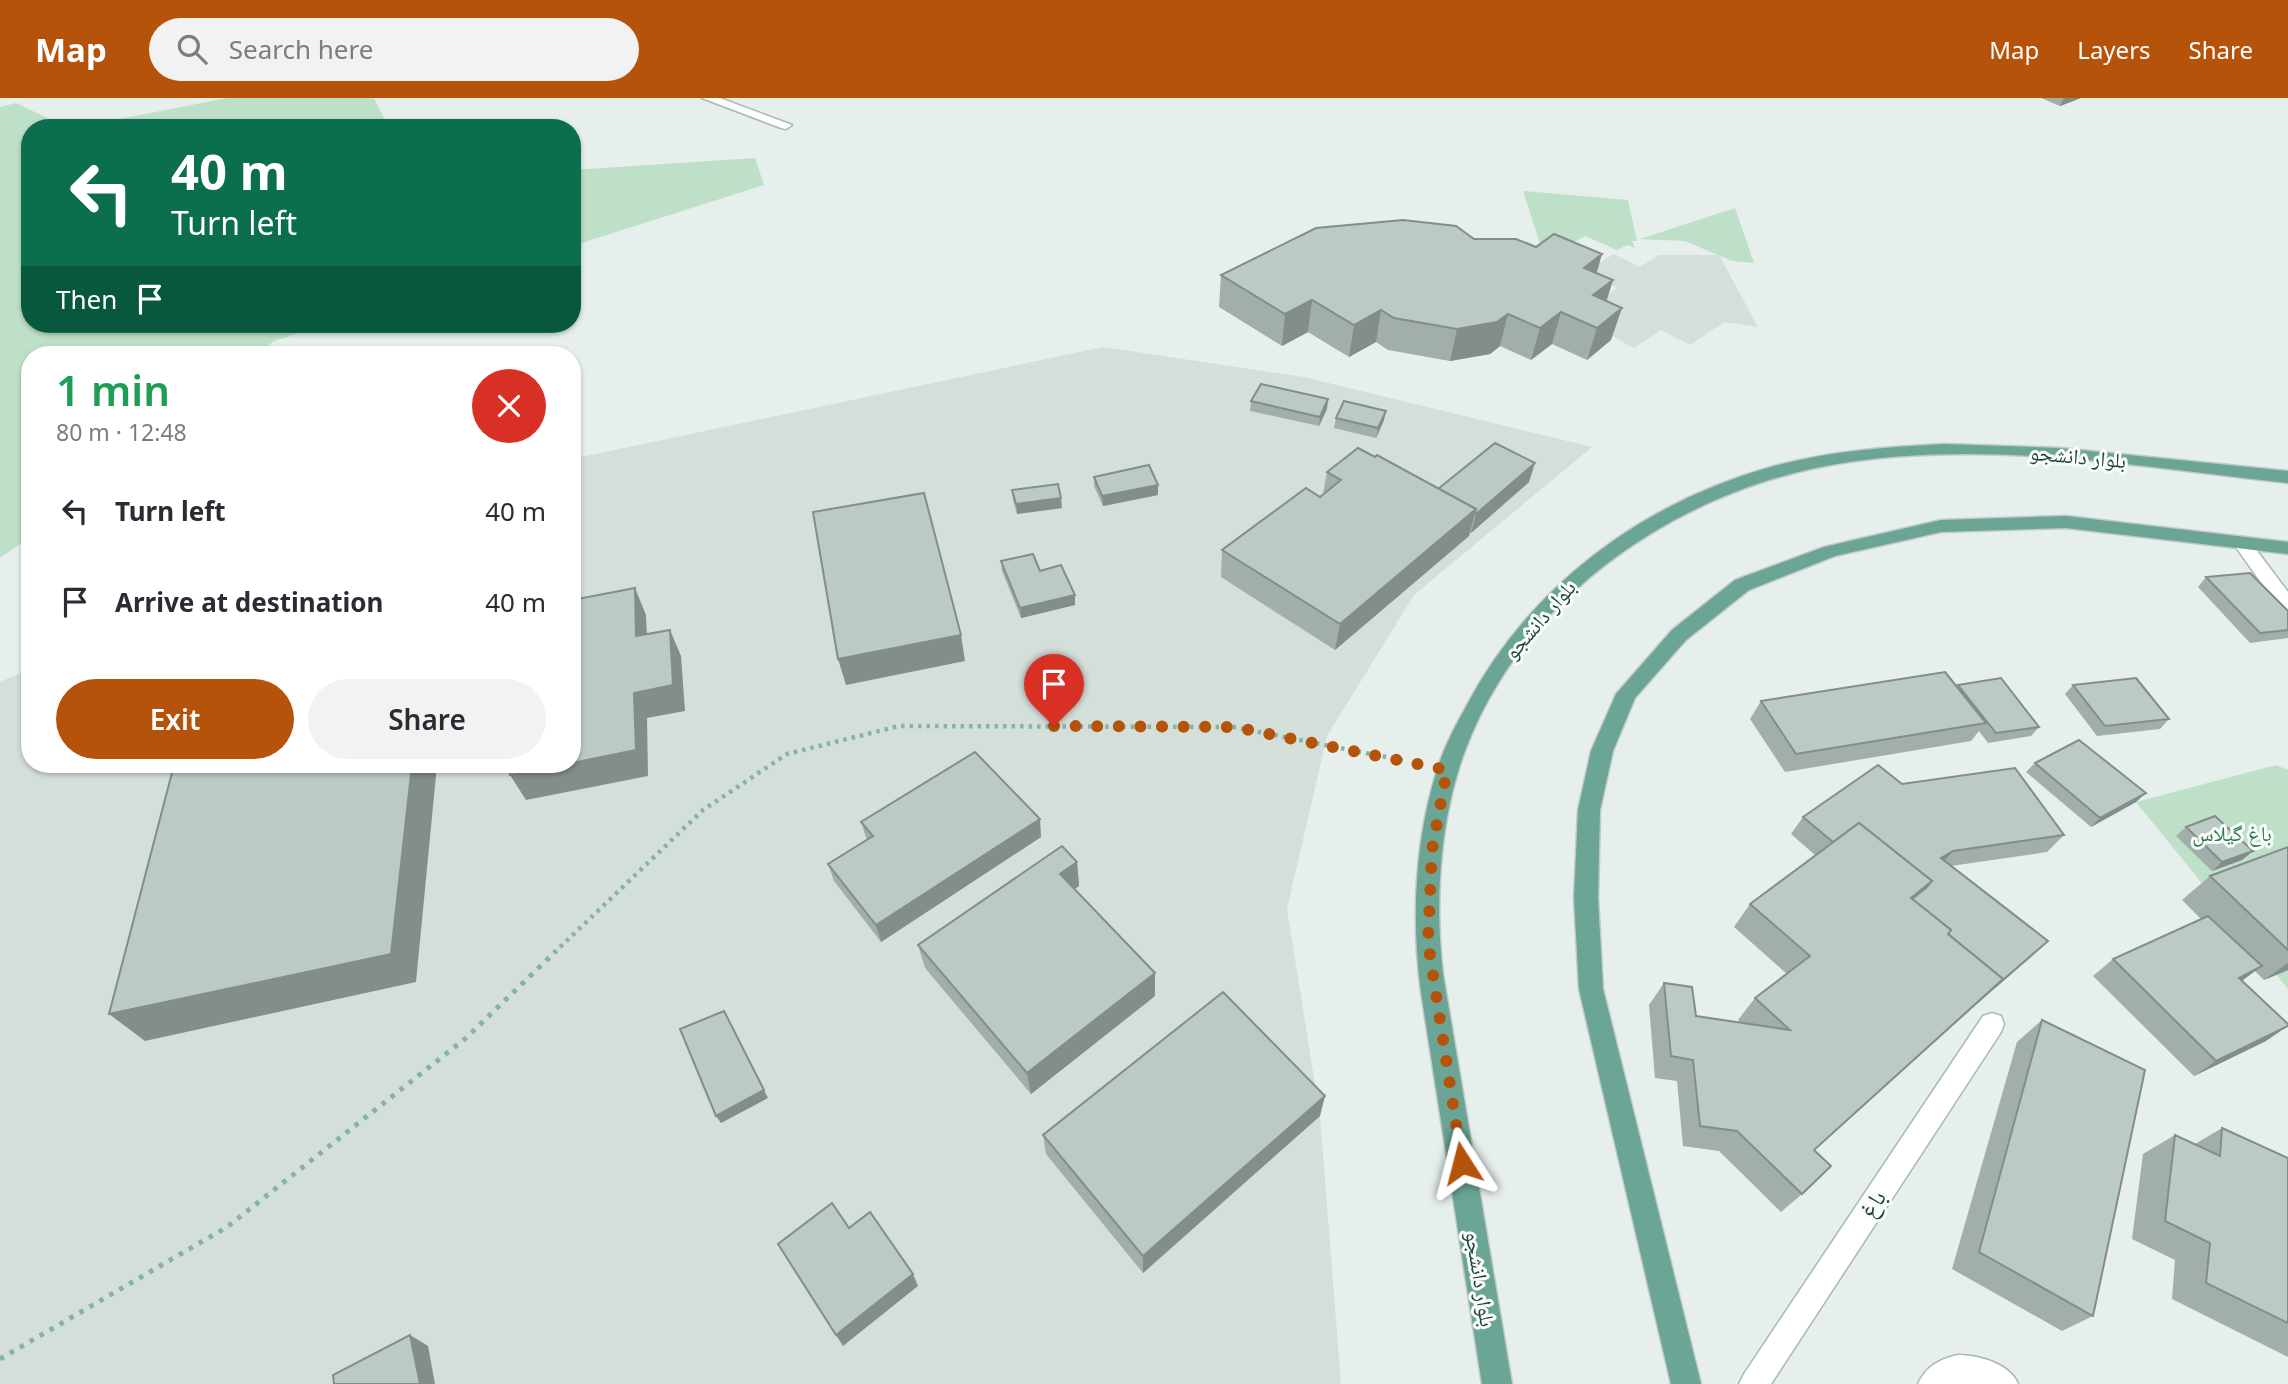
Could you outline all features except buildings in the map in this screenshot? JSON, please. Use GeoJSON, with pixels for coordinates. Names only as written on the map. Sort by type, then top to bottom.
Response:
{"type":"FeatureCollection","features":[{"type":"Feature","properties":{"kind":"main road","name":"بلوار دانشجو"},"geometry":{"type":"LineString","coordinates":[[1497,1384],[1428,942],[1432,850],[1447,770],[1479,697],[1522,634],[1563,590],[1607,552],[1664,517],[1726,487],[1777,471],[1833,458],[1986,450],[2288,477]]}},
{"type":"Feature","properties":{"kind":"main road"},"geometry":{"type":"LineString","coordinates":[[1686,1384],[1591,989],[1586,898],[1589,810],[1602,751],[1626,694],[1679,635],[1742,585],[1831,551],[1941,526],[2066,522],[2288,548]]}},
{"type":"Feature","properties":{"kind":"street"},"geometry":{"type":"LineString","coordinates":[[708,98],[786,125]]}},
{"type":"Feature","properties":{"kind":"street"},"geometry":{"type":"LineString","coordinates":[[2242,543],[2288,606]]}},
{"type":"Feature","properties":{"kind":"street","name":"باغ"},"geometry":{"type":"LineString","coordinates":[[1754,1384],[1992,1024]]}},
{"type":"Feature","properties":{"kind":"street"},"geometry":{"type":"LineString","coordinates":[[1933,1384],[1945,1373],[1959,1368],[1980,1371],[2003,1384]]}},
{"type":"Feature","properties":{"kind":"path"},"geometry":{"type":"LineString","coordinates":[[0,1359],[227,1227],[466,1038],[703,810],[787,754],[899,726],[1183,725],[1234,727],[1447,770]]}},
{"type":"Feature","properties":{"kind":"shaded area"},"geometry":{"type":"Polygon","coordinates":[[[1614,254],[1640,267],[1659,255],[1719,255],[1758,327],[1724,322],[1690,345],[1661,330],[1634,348],[1593,326],[1598,301],[1618,288],[1585,271],[1614,254]]]}},
{"type":"Feature","properties":{"kind":"shaded area"},"geometry":{"type":"Polygon","coordinates":[[[1103,347],[1304,377],[1592,447],[1414,595],[1327,736],[1287,909],[1320,1116],[1341,1384],[0,1384],[0,682],[21,673],[21,773],[581,773],[581,457],[1103,347]]]}},
{"type":"Feature","properties":{"kind":"green space"},"geometry":{"type":"Polygon","coordinates":[[[227,98],[374,98],[384,119],[120,119],[227,98]]]}},
{"type":"Feature","properties":{"kind":"green space"},"geometry":{"type":"Polygon","coordinates":[[[16,103],[49,119],[21,119],[21,333],[299,333],[274,341],[268,346],[21,346],[21,543],[0,558],[0,107],[16,103]]]}},
{"type":"Feature","properties":{"kind":"green space"},"geometry":{"type":"Polygon","coordinates":[[[755,158],[764,185],[581,243],[581,169],[755,158]]]}},
{"type":"Feature","properties":{"kind":"green space"},"geometry":{"type":"Polygon","coordinates":[[[1523,191],[1628,200],[1637,241],[1632,241],[1635,248],[1627,245],[1617,250],[1585,236],[1545,259],[1523,191]]]}},
{"type":"Feature","properties":{"kind":"green space"},"geometry":{"type":"Polygon","coordinates":[[[1735,208],[1754,263],[1732,261],[1685,241],[1640,239],[1735,208]]]}},
{"type":"Feature","properties":{"kind":"green space","name":"باغ گیلاس"},"geometry":{"type":"Polygon","coordinates":[[[2276,765],[2288,770],[2288,989],[2136,802],[2276,765]]]}},
{"type":"Feature","properties":{"kind":"route"},"geometry":{"type":"LineString","coordinates":[[1054,726],[1234,727],[1447,770],[1432,850],[1428,942],[1462,1163]]}}]}
